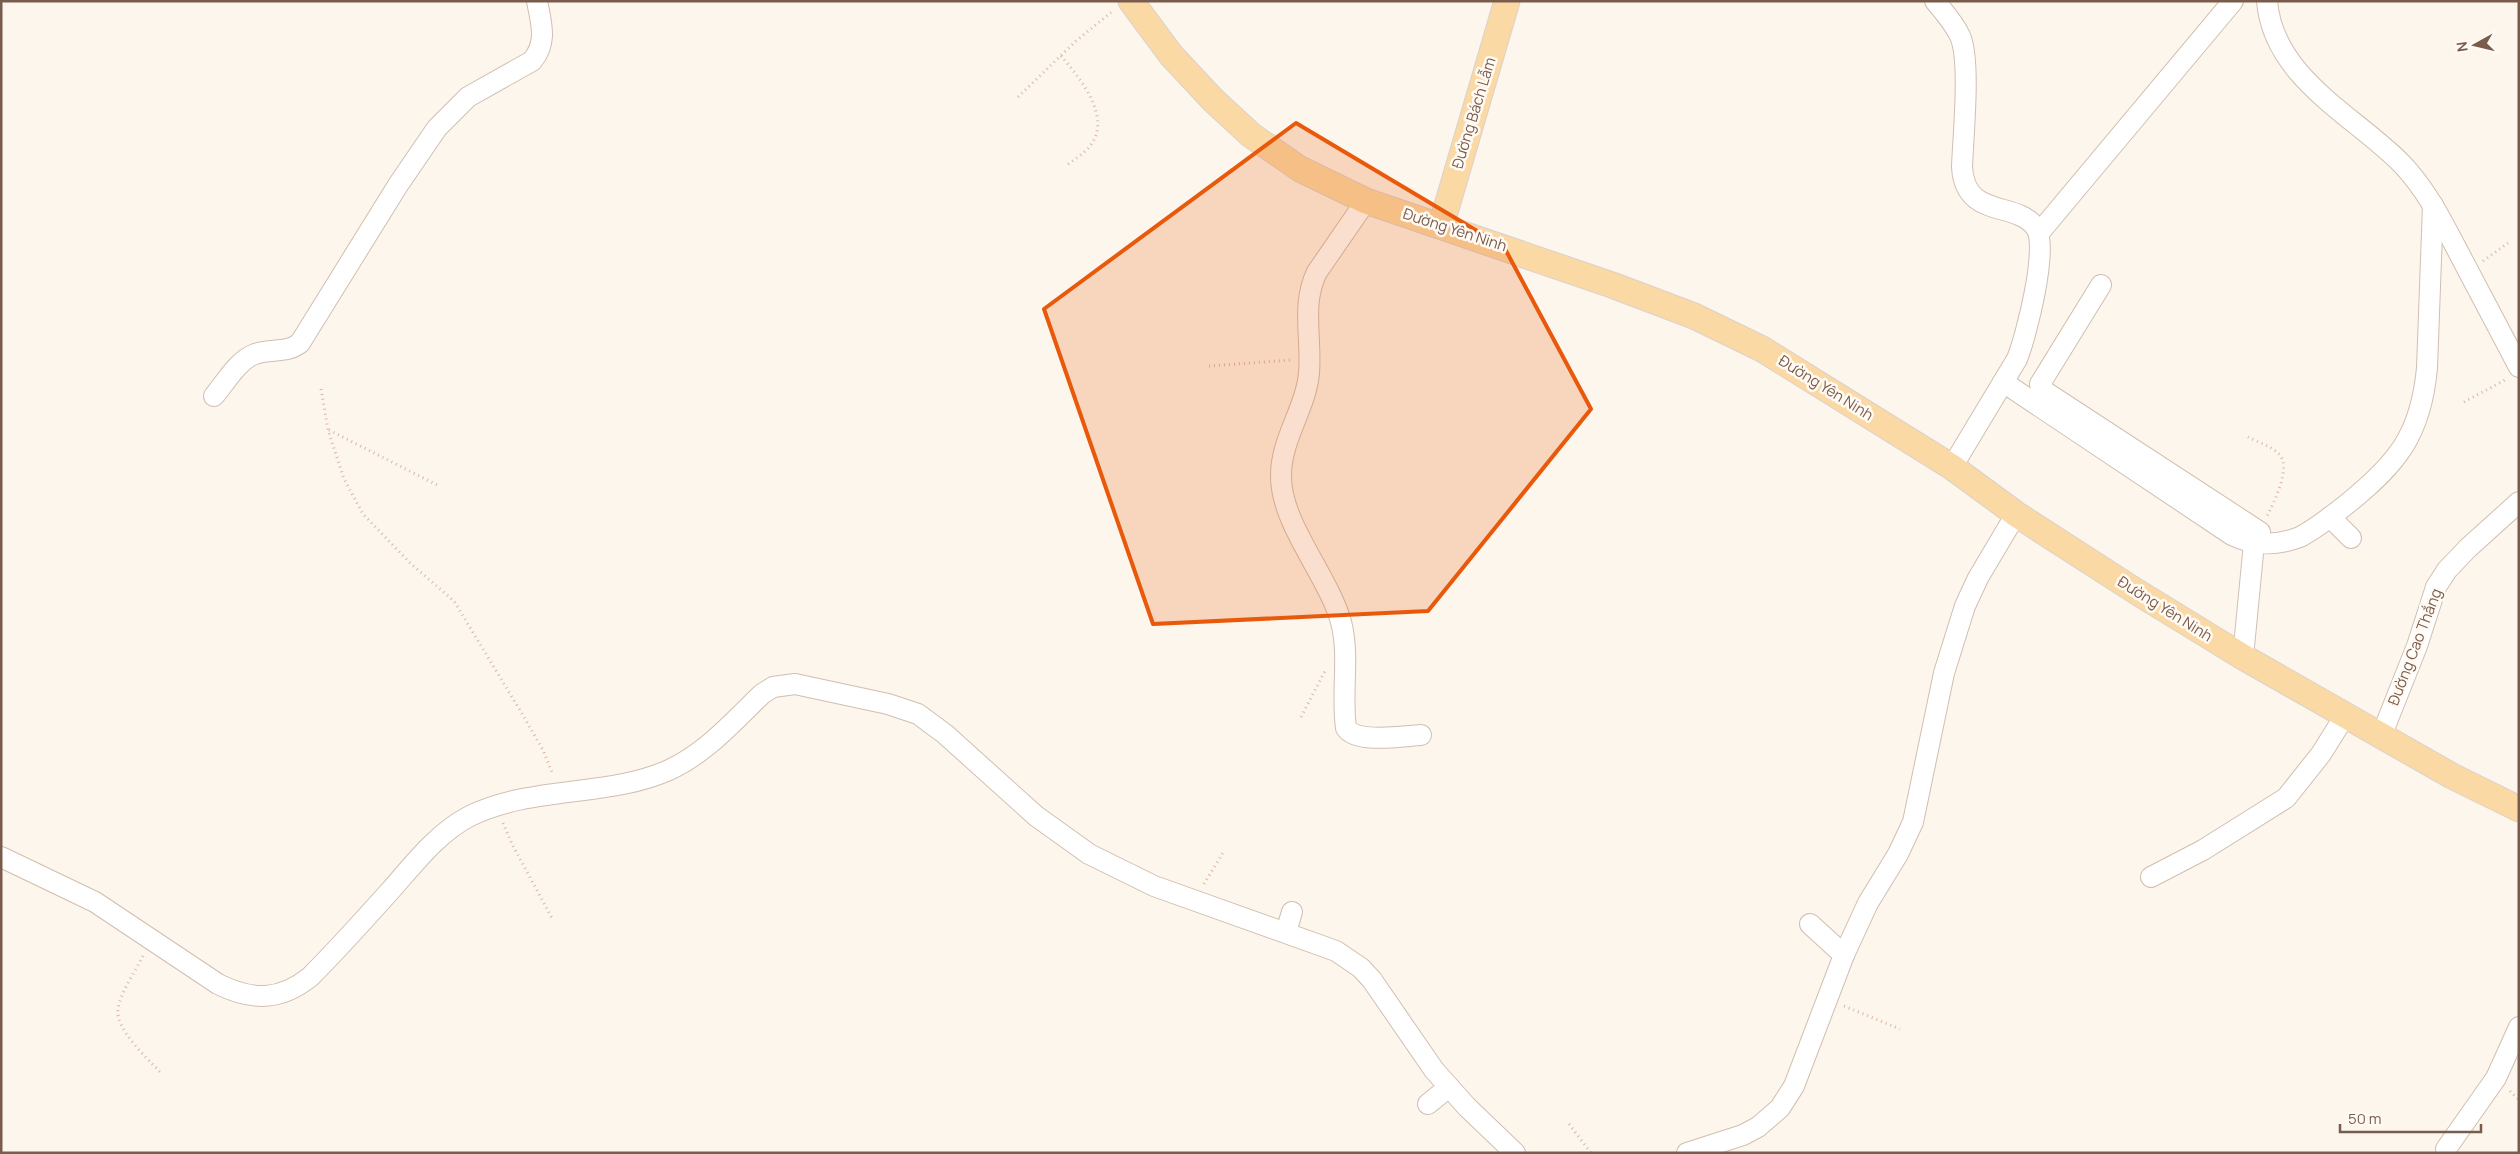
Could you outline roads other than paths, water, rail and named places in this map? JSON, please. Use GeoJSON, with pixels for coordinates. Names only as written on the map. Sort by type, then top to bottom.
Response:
{"type":"FeatureCollection","features":[{"type":"Feature","properties":{"kind":"main road","name":"Đường Bách Lẫm"},"geometry":{"type":"LineString","coordinates":[[1441,226],[1508,1]]}},
{"type":"Feature","properties":{"kind":"main road","name":"Đường Yên Ninh"},"geometry":{"type":"LineString","coordinates":[[1125,4],[1213,100],[1251,135],[1300,169],[1366,201],[1612,285],[1702,320],[1762,349],[1952,467],[2016,514],[2137,592],[2243,656],[2382,734],[2452,776],[2519,809]]}},
{"type":"Feature","properties":{"kind":"street"},"geometry":{"type":"LineString","coordinates":[[214,396],[243,361],[252,354],[283,351],[300,343],[398,185],[437,128],[468,97],[532,61],[539,53],[543,34],[538,1]]}},
{"type":"Feature","properties":{"kind":"street"},"geometry":{"type":"LineString","coordinates":[[1935,1],[1952,21],[1961,37],[1965,55],[1962,167],[1964,182],[1979,200],[2025,219],[2039,233],[2040,247],[2028,328],[2017,359],[1952,467]]}},
{"type":"Feature","properties":{"kind":"street"},"geometry":{"type":"LineString","coordinates":[[2039,233],[2232,1]]}},
{"type":"Feature","properties":{"kind":"street"},"geometry":{"type":"LineString","coordinates":[[2267,1],[2272,30],[2279,47],[2297,73],[2400,162],[2433,205],[2469,272],[2515,372]]}},
{"type":"Feature","properties":{"kind":"street"},"geometry":{"type":"LineString","coordinates":[[1366,201],[1310,284],[1307,302],[1310,359],[1306,393],[1283,455],[1281,486],[1287,507],[1341,622],[1345,651],[1346,728],[1354,736],[1421,735]]}},
{"type":"Feature","properties":{"kind":"street"},"geometry":{"type":"LineString","coordinates":[[2101,285],[2040,384],[2041,389],[2257,537],[2276,544],[2288,542],[2313,530],[2373,483],[2393,462],[2406,443],[2418,417],[2425,393],[2427,368],[2433,205]]}},
{"type":"Feature","properties":{"kind":"street"},"geometry":{"type":"LineString","coordinates":[[2004,382],[2232,535],[2257,537]]}},
{"type":"Feature","properties":{"kind":"street","name":"Đường Cao Thắng"},"geometry":{"type":"LineString","coordinates":[[2382,734],[2417,646],[2436,587],[2447,570],[2468,548],[2519,502]]}},
{"type":"Feature","properties":{"kind":"street"},"geometry":{"type":"LineString","coordinates":[[1687,1153],[1744,1135],[1758,1127],[1780,1108],[1794,1086],[1844,955],[1868,903],[1898,854],[1912,822],[1944,673],[1954,636],[1978,578],[2016,514]]}},
{"type":"Feature","properties":{"kind":"street"},"geometry":{"type":"LineString","coordinates":[[2330,516],[2351,538]]}},
{"type":"Feature","properties":{"kind":"street"},"geometry":{"type":"LineString","coordinates":[[2243,656],[2257,537]]}},
{"type":"Feature","properties":{"kind":"street"},"geometry":{"type":"LineString","coordinates":[[1,857],[95,902],[218,984],[236,992],[263,996],[288,992],[310,977],[441,836],[471,816],[496,806],[560,792],[634,781],[667,771],[705,748],[762,694],[773,687],[795,684],[888,704],[918,714],[945,734],[1036,816],[1063,837],[1114,867],[1154,886],[1336,951],[1361,968],[1372,980],[1449,1087],[1515,1153]]}},
{"type":"Feature","properties":{"kind":"street"},"geometry":{"type":"LineString","coordinates":[[2151,877],[2203,850],[2286,798],[2321,754],[2346,714]]}},
{"type":"Feature","properties":{"kind":"street"},"geometry":{"type":"LineString","coordinates":[[1286,932],[1292,912]]}},
{"type":"Feature","properties":{"kind":"street"},"geometry":{"type":"LineString","coordinates":[[1810,924],[1844,955]]}},
{"type":"Feature","properties":{"kind":"street"},"geometry":{"type":"LineString","coordinates":[[2446,1149],[2496,1078],[2519,1027]]}},
{"type":"Feature","properties":{"kind":"street"},"geometry":{"type":"LineString","coordinates":[[1428,1104],[1449,1087]]}}]}
